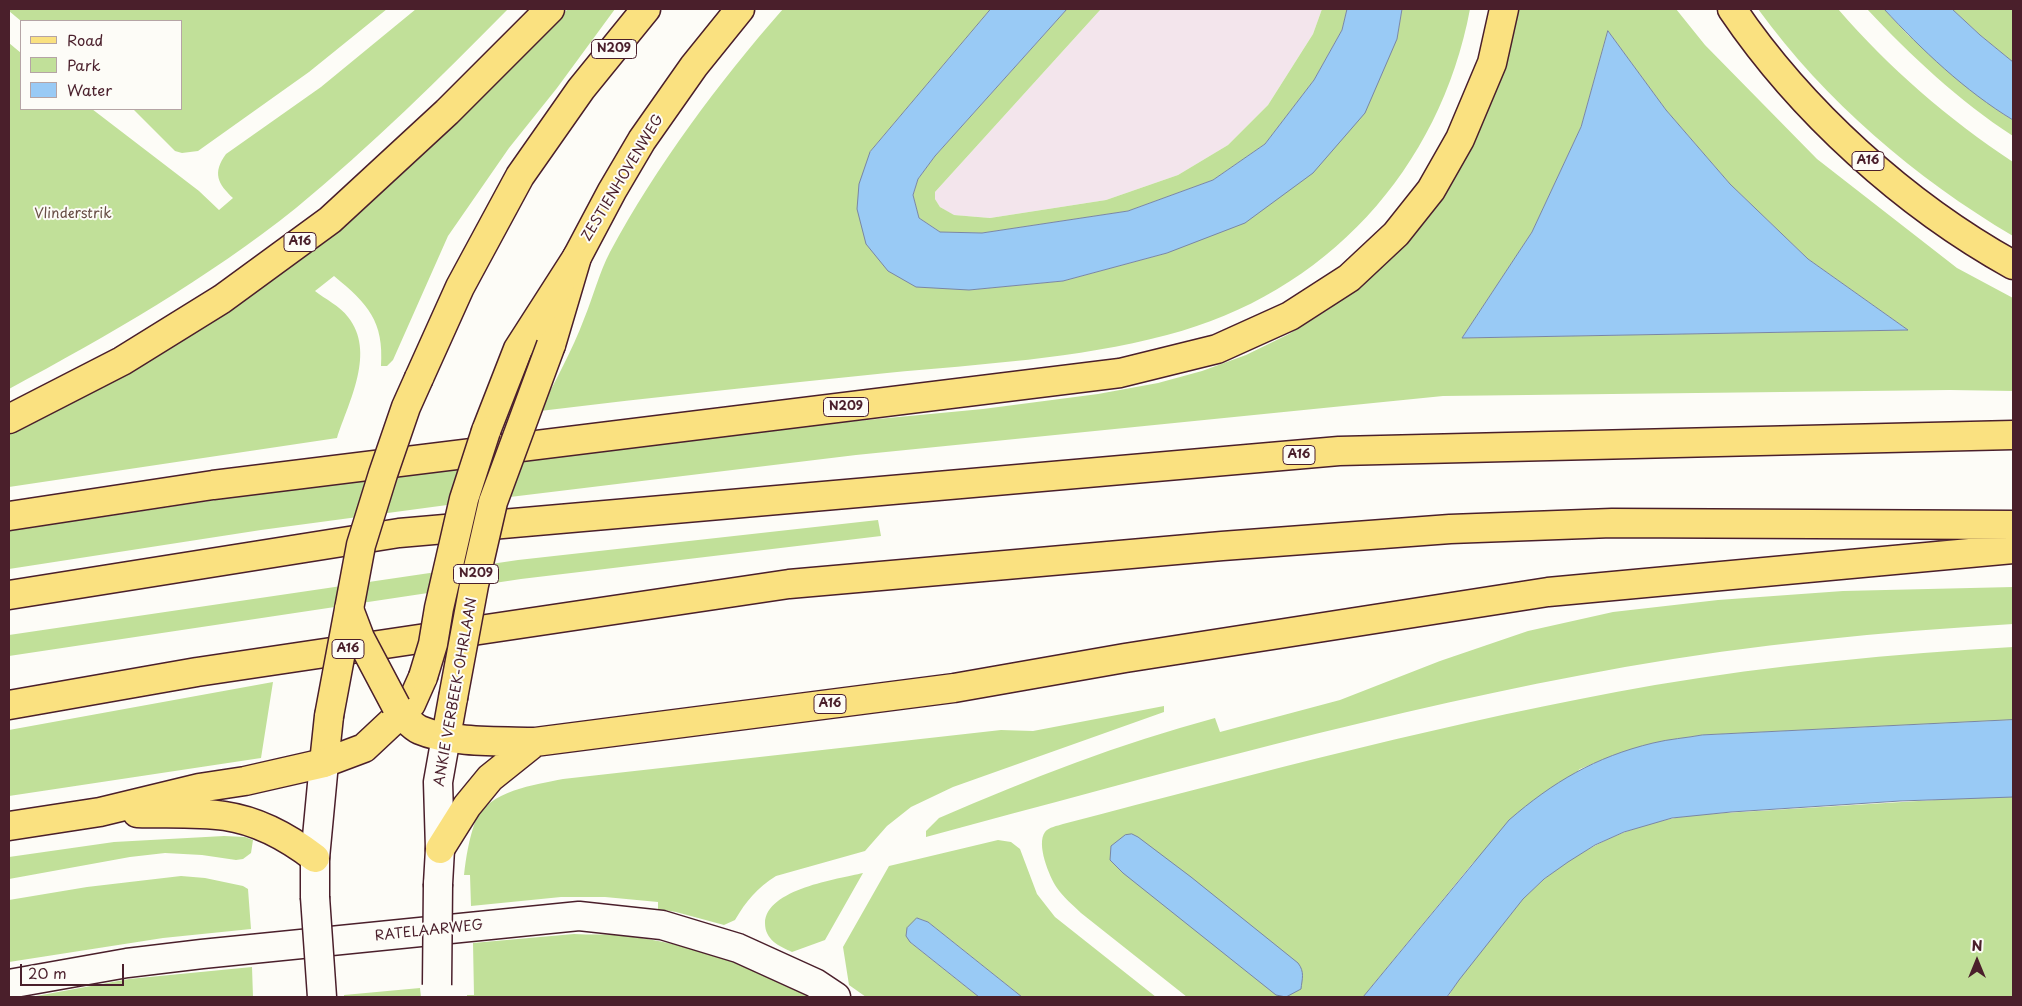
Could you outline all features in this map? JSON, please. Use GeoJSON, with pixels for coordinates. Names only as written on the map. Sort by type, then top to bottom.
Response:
{"type":"FeatureCollection","features":[{"type":"Feature","properties":{"kind":"main road","name":"A16"},"geometry":{"type":"LineString","coordinates":[[9,419],[122,361],[206,309],[330,220],[447,112],[550,9]]}},
{"type":"Feature","properties":{"kind":"main road","name":"N209"},"geometry":{"type":"LineString","coordinates":[[324,762],[328,716],[361,546],[382,474],[406,406],[460,287],[520,176],[581,89],[646,9]]}},
{"type":"Feature","properties":{"kind":"main road","name":"ZESTIENHOVENWEG"},"geometry":{"type":"LineString","coordinates":[[510,452],[551,345],[577,257],[642,140],[694,66],[740,9]]}},
{"type":"Feature","properties":{"kind":"main road","name":"N209"},"geometry":{"type":"LineString","coordinates":[[9,516],[213,485],[1120,373],[1217,349],[1290,316],[1348,278],[1396,234],[1431,190],[1460,138],[1492,63],[1504,9]]}},
{"type":"Feature","properties":{"kind":"main road","name":"A16"},"geometry":{"type":"LineString","coordinates":[[1732,9],[1758,44],[1826,124],[1934,214],[2013,265]]}},
{"type":"Feature","properties":{"kind":"main road"},"geometry":{"type":"LineString","coordinates":[[9,826],[100,812],[200,788],[245,781],[324,762],[364,748],[403,708],[423,678],[464,499],[486,431],[518,349],[577,257]]}},
{"type":"Feature","properties":{"kind":"main road","name":"A16"},"geometry":{"type":"LineString","coordinates":[[9,595],[399,533],[1339,451],[2013,435]]}},
{"type":"Feature","properties":{"kind":"main road","name":"ANKIE VERBEEK-OHRLAAN"},"geometry":{"type":"LineString","coordinates":[[446,736],[474,585],[493,502],[510,452]]}},
{"type":"Feature","properties":{"kind":"main road","name":"A16"},"geometry":{"type":"LineString","coordinates":[[9,705],[197,672],[789,584],[1222,546],[1450,529],[1612,523],[2013,525]]}},
{"type":"Feature","properties":{"kind":"main road","name":"A16"},"geometry":{"type":"LineString","coordinates":[[349,609],[360,638],[403,708],[419,730],[446,736],[492,741],[535,742],[954,688],[1125,658],[1548,592],[2013,549]]}},
{"type":"Feature","properties":{"kind":"main road"},"geometry":{"type":"LineString","coordinates":[[440,849],[466,806],[490,778],[535,742]]}},
{"type":"Feature","properties":{"kind":"main road"},"geometry":{"type":"LineString","coordinates":[[100,812],[224,816],[242,819],[285,837],[315,858]]}},
{"type":"Feature","properties":{"kind":"street","name":"ANKIE VERBEEK-OHRLAAN"},"geometry":{"type":"LineString","coordinates":[[438,991],[438,884],[440,849],[438,782],[446,736]]}},
{"type":"Feature","properties":{"kind":"street"},"geometry":{"type":"LineString","coordinates":[[322,997],[315,897],[315,858],[324,762]]}},
{"type":"Feature","properties":{"kind":"street","name":"RATELAARWEG"},"geometry":{"type":"LineString","coordinates":[[9,984],[127,963],[202,954],[579,916],[662,925],[738,948],[815,982],[836,997]]}},
{"type":"Feature","properties":{"kind":"shaded area"},"geometry":{"type":"Polygon","coordinates":[[[1101,9],[1322,9],[1313,34],[1268,105],[1228,145],[1178,175],[1106,200],[990,218],[953,215],[940,207],[935,199],[935,192],[1101,9]]]}},
{"type":"Feature","properties":{"kind":"green space"},"geometry":{"type":"Polygon","coordinates":[[[9,9],[387,9],[309,72],[198,151],[182,153],[175,151],[134,110],[182,110],[182,20],[20,20],[9,9]]]}},
{"type":"Feature","properties":{"kind":"green space","name":"Vlinderstrik"},"geometry":{"type":"Polygon","coordinates":[[[416,9],[508,9],[378,136],[296,208],[262,234],[228,259],[157,305],[9,389],[9,43],[20,52],[20,110],[93,110],[199,191],[219,210],[233,198],[221,183],[218,173],[226,154],[321,87],[416,9]]]}},
{"type":"Feature","properties":{"kind":"green space"},"geometry":{"type":"Polygon","coordinates":[[[568,9],[615,9],[557,88],[509,148],[448,236],[393,360],[387,366],[381,366],[380,337],[376,325],[365,305],[346,286],[334,276],[315,291],[345,313],[356,331],[360,345],[358,377],[337,438],[9,487],[9,433],[108,384],[154,357],[472,104],[568,9]]]}},
{"type":"Feature","properties":{"kind":"green space"},"geometry":{"type":"Polygon","coordinates":[[[783,9],[991,9],[870,152],[968,290],[1063,281],[1167,253],[1397,39],[1402,9],[1470,9],[1455,67],[1432,122],[1403,172],[1367,217],[1325,256],[1277,289],[1224,316],[1167,335],[1098,350],[1063,355],[540,411],[574,343],[606,260],[628,220],[668,156],[712,95],[783,9]]]}},
{"type":"Feature","properties":{"kind":"green space"},"geometry":{"type":"Polygon","coordinates":[[[1067,9],[1101,9],[935,192],[935,199],[940,207],[954,215],[990,218],[1106,200],[1178,175],[1228,145],[1268,105],[1313,34],[1322,9],[1347,9],[1342,30],[1314,80],[1265,144],[1213,180],[1128,211],[982,233],[940,232],[919,218],[913,195],[918,179],[935,156],[1067,9]]]}},
{"type":"Feature","properties":{"kind":"green space"},"geometry":{"type":"Polygon","coordinates":[[[1515,9],[1676,9],[1705,45],[1817,159],[1957,268],[2013,298],[2013,391],[1950,390],[1443,396],[856,455],[477,501],[261,530],[9,569],[9,531],[262,493],[709,435],[983,409],[1098,394],[1158,383],[1202,371],[1246,355],[1289,334],[1329,309],[1356,288],[1441,197],[1461,166],[1492,100],[1504,65],[1515,9]],[[1608,31],[1581,127],[1532,232],[1462,338],[1908,330],[1808,259],[1730,184],[1666,110],[1608,31]]]}},
{"type":"Feature","properties":{"kind":"green space"},"geometry":{"type":"Polygon","coordinates":[[[1758,9],[1838,9],[1857,31],[1920,92],[1965,128],[2013,162],[2013,236],[1941,189],[1874,135],[1812,75],[1758,9]]]}},
{"type":"Feature","properties":{"kind":"green space"},"geometry":{"type":"Polygon","coordinates":[[[1867,9],[1884,9],[1908,35],[2003,114],[2013,120],[2013,136],[1936,77],[1867,9]]]}},
{"type":"Feature","properties":{"kind":"green space"},"geometry":{"type":"Polygon","coordinates":[[[1952,9],[2013,9],[2013,62],[1980,35],[1952,9]]]}},
{"type":"Feature","properties":{"kind":"green space"},"geometry":{"type":"Polygon","coordinates":[[[878,520],[881,536],[521,579],[9,656],[9,635],[518,560],[878,520]]]}},
{"type":"Feature","properties":{"kind":"green space"},"geometry":{"type":"Polygon","coordinates":[[[2013,587],[2013,624],[1867,635],[1770,645],[1625,667],[1537,684],[1274,744],[926,837],[926,831],[939,818],[1007,789],[1110,750],[1215,718],[1220,732],[1340,700],[1440,661],[1528,631],[1613,612],[1718,600],[1843,591],[2013,587]]]}},
{"type":"Feature","properties":{"kind":"green space"},"geometry":{"type":"Polygon","coordinates":[[[2013,647],[2013,720],[1702,735],[1653,743],[1614,755],[1580,769],[1472,864],[1363,997],[1187,997],[1081,913],[1065,898],[1050,876],[1043,852],[1042,844],[1045,832],[1056,826],[1358,748],[1506,714],[1655,685],[1789,666],[1923,653],[2013,647]]]}},
{"type":"Feature","properties":{"kind":"green space"},"geometry":{"type":"Polygon","coordinates":[[[273,682],[261,758],[9,796],[9,730],[273,682]]]}},
{"type":"Feature","properties":{"kind":"green space"},"geometry":{"type":"Polygon","coordinates":[[[1164,706],[1164,712],[953,787],[911,807],[887,826],[865,851],[776,876],[752,895],[735,920],[724,925],[658,909],[658,902],[605,897],[561,897],[471,906],[470,875],[464,875],[468,848],[475,822],[481,811],[490,803],[501,796],[526,787],[563,779],[1001,730],[1033,731],[1164,706]]]}},
{"type":"Feature","properties":{"kind":"green space"},"geometry":{"type":"Polygon","coordinates":[[[1983,797],[2013,797],[2013,997],[1448,997],[1517,905],[1542,881],[1581,853],[1623,833],[1669,819],[1692,815],[1983,797]]]}},
{"type":"Feature","properties":{"kind":"green space"},"geometry":{"type":"Polygon","coordinates":[[[224,836],[245,837],[253,840],[251,853],[243,859],[236,860],[202,855],[165,853],[130,857],[9,879],[9,857],[114,842],[224,836]]]}},
{"type":"Feature","properties":{"kind":"green space"},"geometry":{"type":"Polygon","coordinates":[[[998,840],[1011,842],[1020,849],[1037,894],[1055,917],[1156,997],[1022,997],[928,922],[917,918],[910,942],[979,997],[866,997],[849,985],[843,947],[889,866],[998,840]]]}},
{"type":"Feature","properties":{"kind":"green space"},"geometry":{"type":"Polygon","coordinates":[[[863,873],[825,940],[792,952],[778,945],[767,934],[765,923],[768,911],[777,902],[790,894],[821,882],[863,873]]]}},
{"type":"Feature","properties":{"kind":"green space"},"geometry":{"type":"Polygon","coordinates":[[[181,876],[205,878],[243,886],[248,889],[251,929],[163,938],[9,962],[9,900],[87,887],[181,876]]]}},
{"type":"Feature","properties":{"kind":"green space"},"geometry":{"type":"Polygon","coordinates":[[[574,934],[619,935],[694,949],[765,974],[810,997],[467,997],[467,995],[474,995],[473,943],[574,934]]]}},
{"type":"Feature","properties":{"kind":"green space"},"geometry":{"type":"Polygon","coordinates":[[[252,967],[253,997],[31,997],[129,979],[252,967]]]}},
{"type":"Feature","properties":{"kind":"green space"},"geometry":{"type":"Polygon","coordinates":[[[420,988],[421,997],[344,997],[344,995],[420,988]]]}},
{"type":"Feature","properties":{"kind":"water"},"geometry":{"type":"Polygon","coordinates":[[[991,9],[1067,9],[935,156],[918,179],[913,195],[919,218],[940,232],[982,233],[1128,211],[1213,180],[1265,144],[1314,80],[1342,30],[1347,9],[1402,9],[1397,39],[1365,113],[1313,173],[1245,223],[1167,253],[1063,281],[969,290],[916,287],[888,271],[866,244],[857,209],[859,184],[870,152],[991,9]]]}},
{"type":"Feature","properties":{"kind":"water"},"geometry":{"type":"Polygon","coordinates":[[[1884,9],[1952,9],[2013,62],[2013,120],[1961,83],[1913,40],[1884,9]]]}},
{"type":"Feature","properties":{"kind":"water"},"geometry":{"type":"Polygon","coordinates":[[[1608,31],[1666,110],[1730,184],[1808,259],[1908,330],[1462,338],[1532,232],[1581,127],[1608,31]]]}},
{"type":"Feature","properties":{"kind":"water"},"geometry":{"type":"Polygon","coordinates":[[[2013,720],[2013,797],[1900,801],[1731,812],[1672,818],[1624,832],[1595,845],[1544,879],[1523,899],[1447,997],[1363,997],[1509,820],[1542,794],[1594,763],[1653,743],[1702,735],[2013,720]]]}},
{"type":"Feature","properties":{"kind":"water"},"geometry":{"type":"Polygon","coordinates":[[[1132,834],[1191,877],[1298,963],[1302,973],[1301,989],[1286,997],[1276,995],[1123,873],[1110,860],[1111,846],[1125,835],[1132,834]]]}},
{"type":"Feature","properties":{"kind":"water"},"geometry":{"type":"Polygon","coordinates":[[[917,918],[928,922],[1022,997],[979,997],[910,942],[906,936],[907,928],[917,918]]]}}]}
